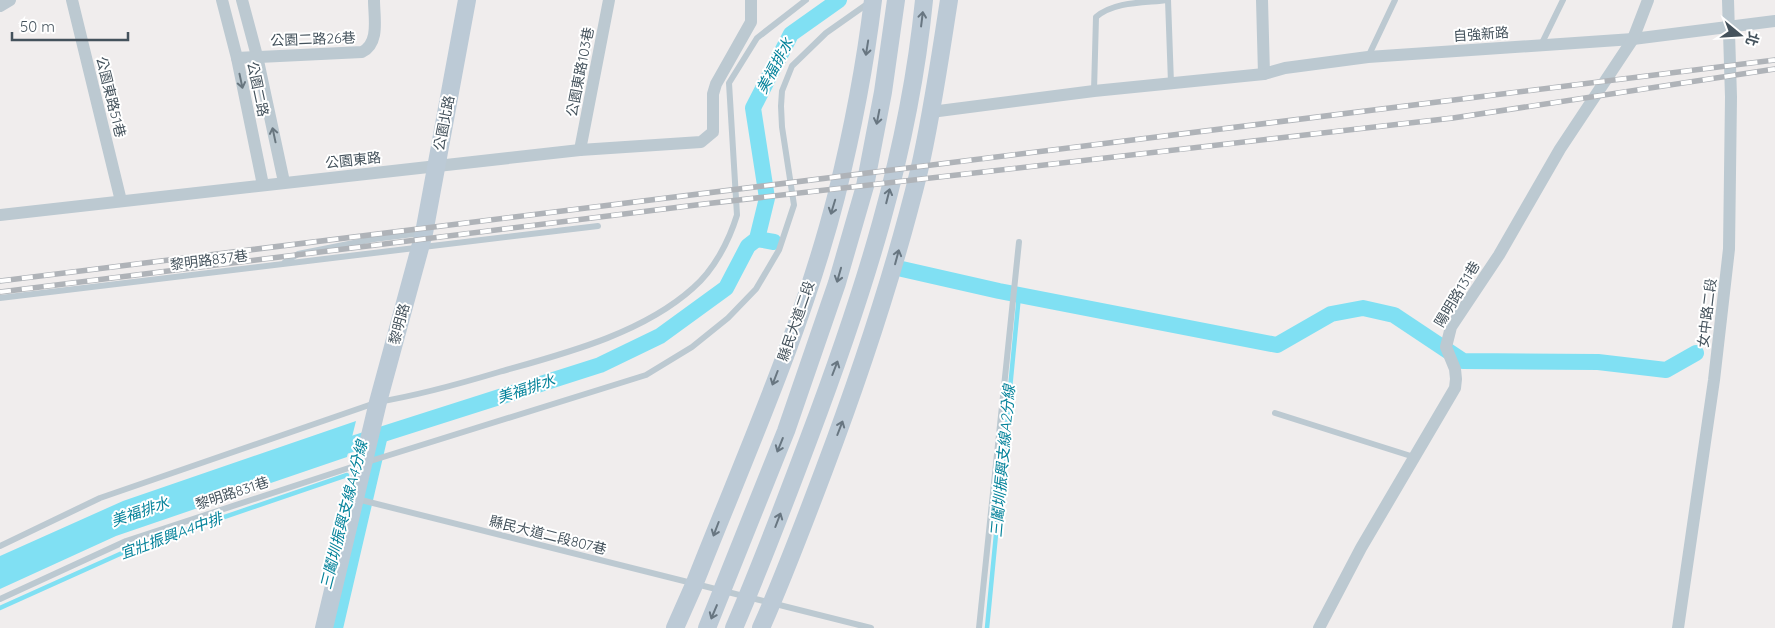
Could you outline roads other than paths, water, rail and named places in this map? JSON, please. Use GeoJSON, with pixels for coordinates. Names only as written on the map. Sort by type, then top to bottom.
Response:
{"type":"FeatureCollection","features":[{"type":"Feature","properties":{"kind":"street"},"geometry":{"type":"LineString","coordinates":[[0,6],[10,0]]}},
{"type":"Feature","properties":{"kind":"street","name":"公園東路51巷"},"geometry":{"type":"LineString","coordinates":[[72,0],[121,201]]}},
{"type":"Feature","properties":{"kind":"street","name":"公園二路"},"geometry":{"type":"LineString","coordinates":[[222,0],[237,58],[263,185]]}},
{"type":"Feature","properties":{"kind":"street","name":"公園二路"},"geometry":{"type":"LineString","coordinates":[[242,0],[257,56],[284,182]]}},
{"type":"Feature","properties":{"kind":"street","name":"公園二路26巷"},"geometry":{"type":"LineString","coordinates":[[237,58],[362,52],[369,49],[374,42],[374,0]]}},
{"type":"Feature","properties":{"kind":"street","name":"公園北路"},"geometry":{"type":"LineString","coordinates":[[422,240],[467,0]]}},
{"type":"Feature","properties":{"kind":"street","name":"公園東路103巷"},"geometry":{"type":"LineString","coordinates":[[580,150],[609,0]]}},
{"type":"Feature","properties":{"kind":"street","name":"公園東路"},"geometry":{"type":"LineString","coordinates":[[0,215],[580,150],[701,142],[713,132],[713,94],[716,84],[751,22],[751,0]]}},
{"type":"Feature","properties":{"kind":"street","name":"縣民大道二段"},"geometry":{"type":"LineString","coordinates":[[675,628],[694,585],[796,323],[836,198],[867,47],[873,0]]}},
{"type":"Feature","properties":{"kind":"street","name":"縣民大道二段"},"geometry":{"type":"LineString","coordinates":[[734,628],[735,595],[786,431],[837,283],[864,186],[883,92],[896,0]]}},
{"type":"Feature","properties":{"kind":"street","name":"縣民大道二段"},"geometry":{"type":"LineString","coordinates":[[707,628],[735,595],[840,354],[873,257],[906,117],[924,0]]}},
{"type":"Feature","properties":{"kind":"street"},"geometry":{"type":"LineString","coordinates":[[761,628],[772,604],[857,382],[890,283],[919,170],[931,112],[949,0]]}},
{"type":"Feature","properties":{"kind":"street"},"geometry":{"type":"LineString","coordinates":[[1262,0],[1264,74]]}},
{"type":"Feature","properties":{"kind":"street","name":"陽明路131巷"},"geometry":{"type":"LineString","coordinates":[[1319,628],[1361,548],[1455,388],[1455,369],[1446,347],[1451,328],[1499,255],[1560,149],[1633,39],[1648,0]]}},
{"type":"Feature","properties":{"kind":"street","name":"女中路二段"},"geometry":{"type":"LineString","coordinates":[[1678,628],[1714,380],[1729,248],[1731,97],[1728,0]]}},
{"type":"Feature","properties":{"kind":"street","name":"自強新路"},"geometry":{"type":"LineString","coordinates":[[931,112],[1094,91],[1264,74],[1286,68],[1368,57],[1633,39],[1775,21]]}},
{"type":"Feature","properties":{"kind":"street","name":"黎明路"},"geometry":{"type":"LineString","coordinates":[[364,463],[378,402],[422,240]]}},
{"type":"Feature","properties":{"kind":"street"},"geometry":{"type":"LineString","coordinates":[[324,628],[364,463]]}},
{"type":"Feature","properties":{"kind":"lane"},"geometry":{"type":"LineString","coordinates":[[0,546],[100,498],[378,402],[417,396],[606,339],[658,313],[693,288],[716,260],[731,234],[737,215],[729,83],[757,38],[806,0]]}},
{"type":"Feature","properties":{"kind":"lane","name":"黎明路831巷"},"geometry":{"type":"LineString","coordinates":[[0,599],[126,541],[364,463],[646,375],[692,347],[728,318],[756,290],[779,250],[794,205],[782,127],[781,106],[782,91],[792,66],[826,34],[873,0]]}},
{"type":"Feature","properties":{"kind":"lane"},"geometry":{"type":"LineString","coordinates":[[1094,91],[1096,17],[1105,10],[1114,7],[1168,0],[1171,83]]}},
{"type":"Feature","properties":{"kind":"lane"},"geometry":{"type":"LineString","coordinates":[[1368,57],[1395,0]]}},
{"type":"Feature","properties":{"kind":"lane"},"geometry":{"type":"LineString","coordinates":[[1541,45],[1563,0]]}},
{"type":"Feature","properties":{"kind":"lane"},"geometry":{"type":"LineString","coordinates":[[284,263],[298,254],[374,239],[422,240],[598,226]]}},
{"type":"Feature","properties":{"kind":"lane","name":"黎明路837巷"},"geometry":{"type":"LineString","coordinates":[[0,298],[284,263],[422,240]]}},
{"type":"Feature","properties":{"kind":"lane"},"geometry":{"type":"LineString","coordinates":[[979,628],[1019,242]]}},
{"type":"Feature","properties":{"kind":"lane"},"geometry":{"type":"LineString","coordinates":[[1275,413],[1415,458]]}},
{"type":"Feature","properties":{"kind":"lane","name":"縣民大道二段807巷"},"geometry":{"type":"LineString","coordinates":[[356,498],[694,585],[871,628]]}},
{"type":"Feature","properties":{"kind":"water"},"geometry":{"type":"Polygon","coordinates":[[[356,421],[347,457],[116,536],[0,589],[0,556],[123,501],[356,421]]]}},
{"type":"Feature","properties":{"kind":"waterway","name":"美福排水"},"geometry":{"type":"LineString","coordinates":[[330,451],[600,365],[660,336],[726,288],[748,246],[757,239],[767,198],[753,108],[791,34],[839,0]]}},
{"type":"Feature","properties":{"kind":"waterway"},"geometry":{"type":"LineString","coordinates":[[757,239],[774,242]]}},
{"type":"Feature","properties":{"kind":"waterway"},"geometry":{"type":"LineString","coordinates":[[902,269],[999,291],[1277,345],[1331,314],[1363,308],[1394,315],[1463,361],[1598,362],[1666,370],[1696,353]]}},
{"type":"Feature","properties":{"kind":"waterway","name":"三鬮圳振興支線A2分線"},"geometry":{"type":"LineString","coordinates":[[987,628],[1019,295]]}},
{"type":"Feature","properties":{"kind":"waterway","name":"三鬮圳振興支線A4分線"},"geometry":{"type":"LineString","coordinates":[[335,628],[380,435]]}},
{"type":"Feature","properties":{"kind":"waterway","name":"宜壯振興A4中排"},"geometry":{"type":"LineString","coordinates":[[0,608],[131,549],[347,475]]}},
{"type":"Feature","properties":{"kind":"railway"},"geometry":{"type":"LineString","coordinates":[[0,281],[1775,60]]}},
{"type":"Feature","properties":{"kind":"railway"},"geometry":{"type":"LineString","coordinates":[[0,292],[704,204],[1453,118],[1775,69]]}}]}
